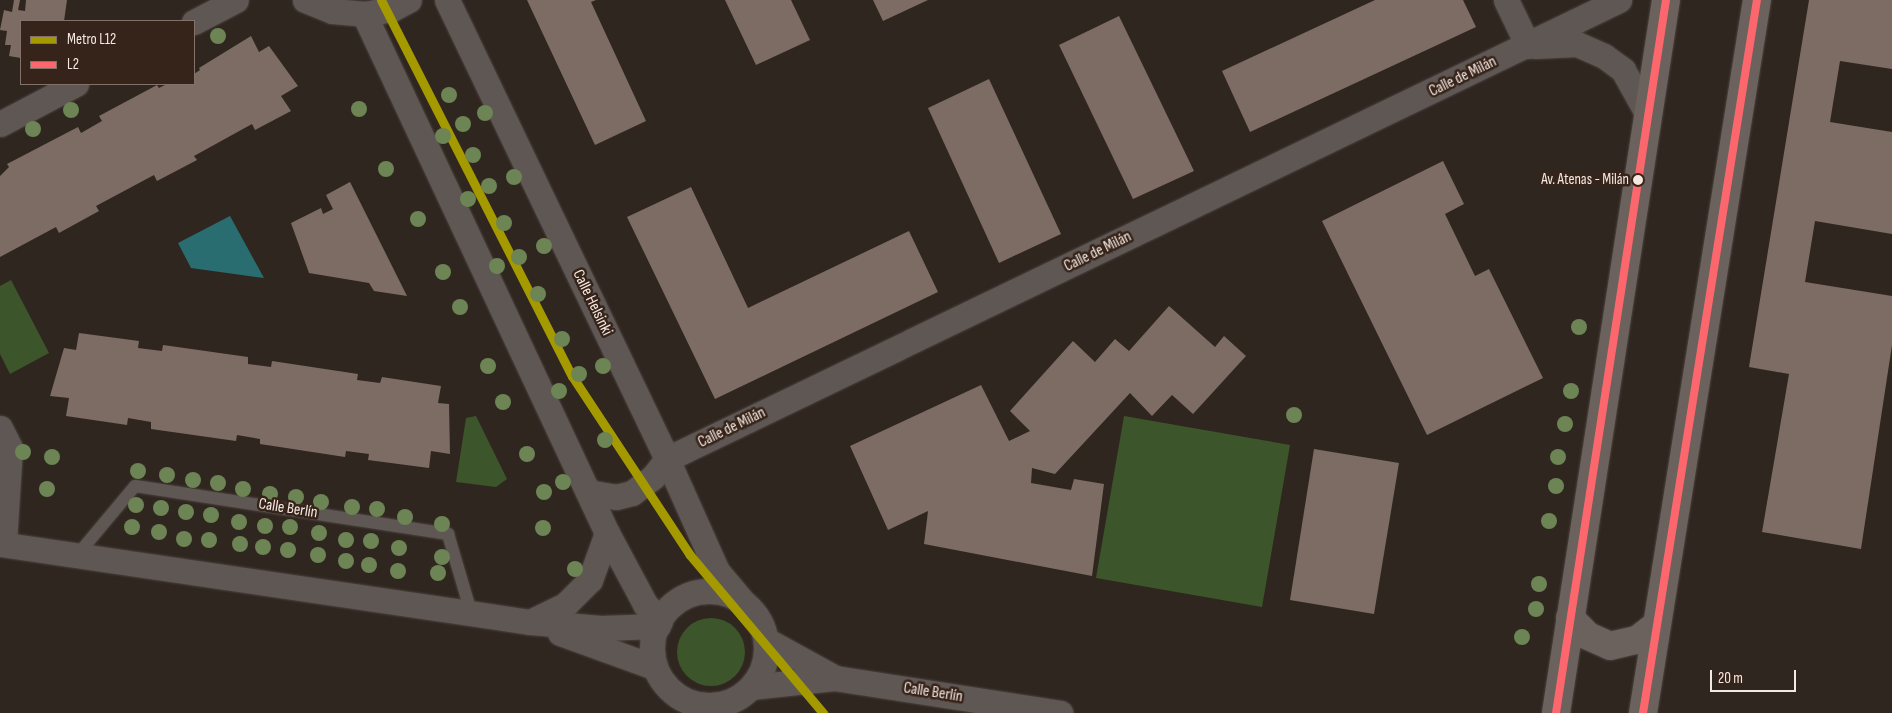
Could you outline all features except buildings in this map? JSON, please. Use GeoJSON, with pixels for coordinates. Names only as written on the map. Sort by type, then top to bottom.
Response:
{"type":"FeatureCollection","features":[{"type":"Feature","properties":{"kind":"street"},"geometry":{"type":"LineString","coordinates":[[195,21],[236,0]]}},
{"type":"Feature","properties":{"kind":"street"},"geometry":{"type":"LineString","coordinates":[[305,0],[332,11],[364,14],[392,9],[410,0]]}},
{"type":"Feature","properties":{"kind":"street","name":"Calle Helsinki"},"geometry":{"type":"LineString","coordinates":[[447,0],[667,459],[717,571],[743,602]]}},
{"type":"Feature","properties":{"kind":"street"},"geometry":{"type":"LineString","coordinates":[[1506,0],[1528,46]]}},
{"type":"Feature","properties":{"kind":"street","name":"Calle de Milán"},"geometry":{"type":"LineString","coordinates":[[667,459],[1528,46],[1619,0]]}},
{"type":"Feature","properties":{"kind":"street"},"geometry":{"type":"LineString","coordinates":[[1556,713],[1666,0]]}},
{"type":"Feature","properties":{"kind":"street"},"geometry":{"type":"LineString","coordinates":[[1643,713],[1757,0]]}},
{"type":"Feature","properties":{"kind":"street"},"geometry":{"type":"LineString","coordinates":[[364,14],[607,533],[645,604],[659,624]]}},
{"type":"Feature","properties":{"kind":"street","name":"Calle de Milán"},"geometry":{"type":"LineString","coordinates":[[1528,46],[1576,44],[1604,56],[1623,70],[1648,115]]}},
{"type":"Feature","properties":{"kind":"street"},"geometry":{"type":"LineString","coordinates":[[0,124],[74,85]]}},
{"type":"Feature","properties":{"kind":"street"},"geometry":{"type":"LineString","coordinates":[[0,428],[10,448],[2,544],[79,553],[530,622],[601,628],[659,624]]}},
{"type":"Feature","properties":{"kind":"street"},"geometry":{"type":"LineString","coordinates":[[588,492],[616,497],[632,493],[653,477],[667,459]]}},
{"type":"Feature","properties":{"kind":"street"},"geometry":{"type":"LineString","coordinates":[[530,622],[565,605],[590,580],[607,533]]}},
{"type":"Feature","properties":{"kind":"street"},"geometry":{"type":"LineString","coordinates":[[530,622],[654,668],[669,688],[684,698],[701,704],[719,704],[736,698],[751,687],[766,659],[766,640],[754,612],[743,602],[725,594],[706,592],[688,596],[672,606],[652,638],[654,668]]}},
{"type":"Feature","properties":{"kind":"street"},"geometry":{"type":"LineString","coordinates":[[1570,618],[1588,636],[1610,646],[1637,640],[1656,625]]}},
{"type":"Feature","properties":{"kind":"street","name":"Calle Berlín"},"geometry":{"type":"LineString","coordinates":[[766,640],[835,678]]}},
{"type":"Feature","properties":{"kind":"street","name":"Calle Berlín"},"geometry":{"type":"LineString","coordinates":[[751,687],[835,678],[1060,713]]}},
{"type":"Feature","properties":{"kind":"lane","name":"Calle Berlín"},"geometry":{"type":"LineString","coordinates":[[79,553],[135,486],[448,534],[471,612]]}},
{"type":"Feature","properties":{"kind":"green space"},"geometry":{"type":"Polygon","coordinates":[[[11,280],[49,353],[10,374],[0,354],[0,286],[11,280]]]}},
{"type":"Feature","properties":{"kind":"green space"},"geometry":{"type":"Polygon","coordinates":[[[476,416],[507,479],[496,487],[456,482],[466,418],[476,416]]]}},
{"type":"Feature","properties":{"kind":"green space"},"geometry":{"type":"Polygon","coordinates":[[[1124,416],[1290,445],[1262,607],[1096,578],[1124,416]]]}},
{"type":"Feature","properties":{"kind":"green space"},"geometry":{"type":"Polygon","coordinates":[[[718,618],[730,624],[739,633],[745,645],[743,665],[735,676],[718,686],[704,686],[687,676],[679,665],[677,645],[687,628],[698,620],[718,618]]]}},
{"type":"Feature","properties":{"kind":"water"},"geometry":{"type":"Polygon","coordinates":[[[230,216],[264,278],[191,268],[178,243],[230,216]]]}},
{"type":"Feature","properties":{"kind":"metro line","name":"L12"},"geometry":{"type":"LineString","coordinates":[[381,0],[572,376],[690,555],[823,713]]}},
{"type":"Feature","properties":{"kind":"transit line","name":"L2"},"geometry":{"type":"LineString","coordinates":[[1556,713],[1666,0]]}},
{"type":"Feature","properties":{"kind":"transit line","name":"L2"},"geometry":{"type":"LineString","coordinates":[[1643,713],[1757,0]]}},
{"type":"Feature","properties":{"kind":"place","name":"Av. Atenas - Milán"},"geometry":{"type":"Point","coordinates":[1638,180]}}]}
